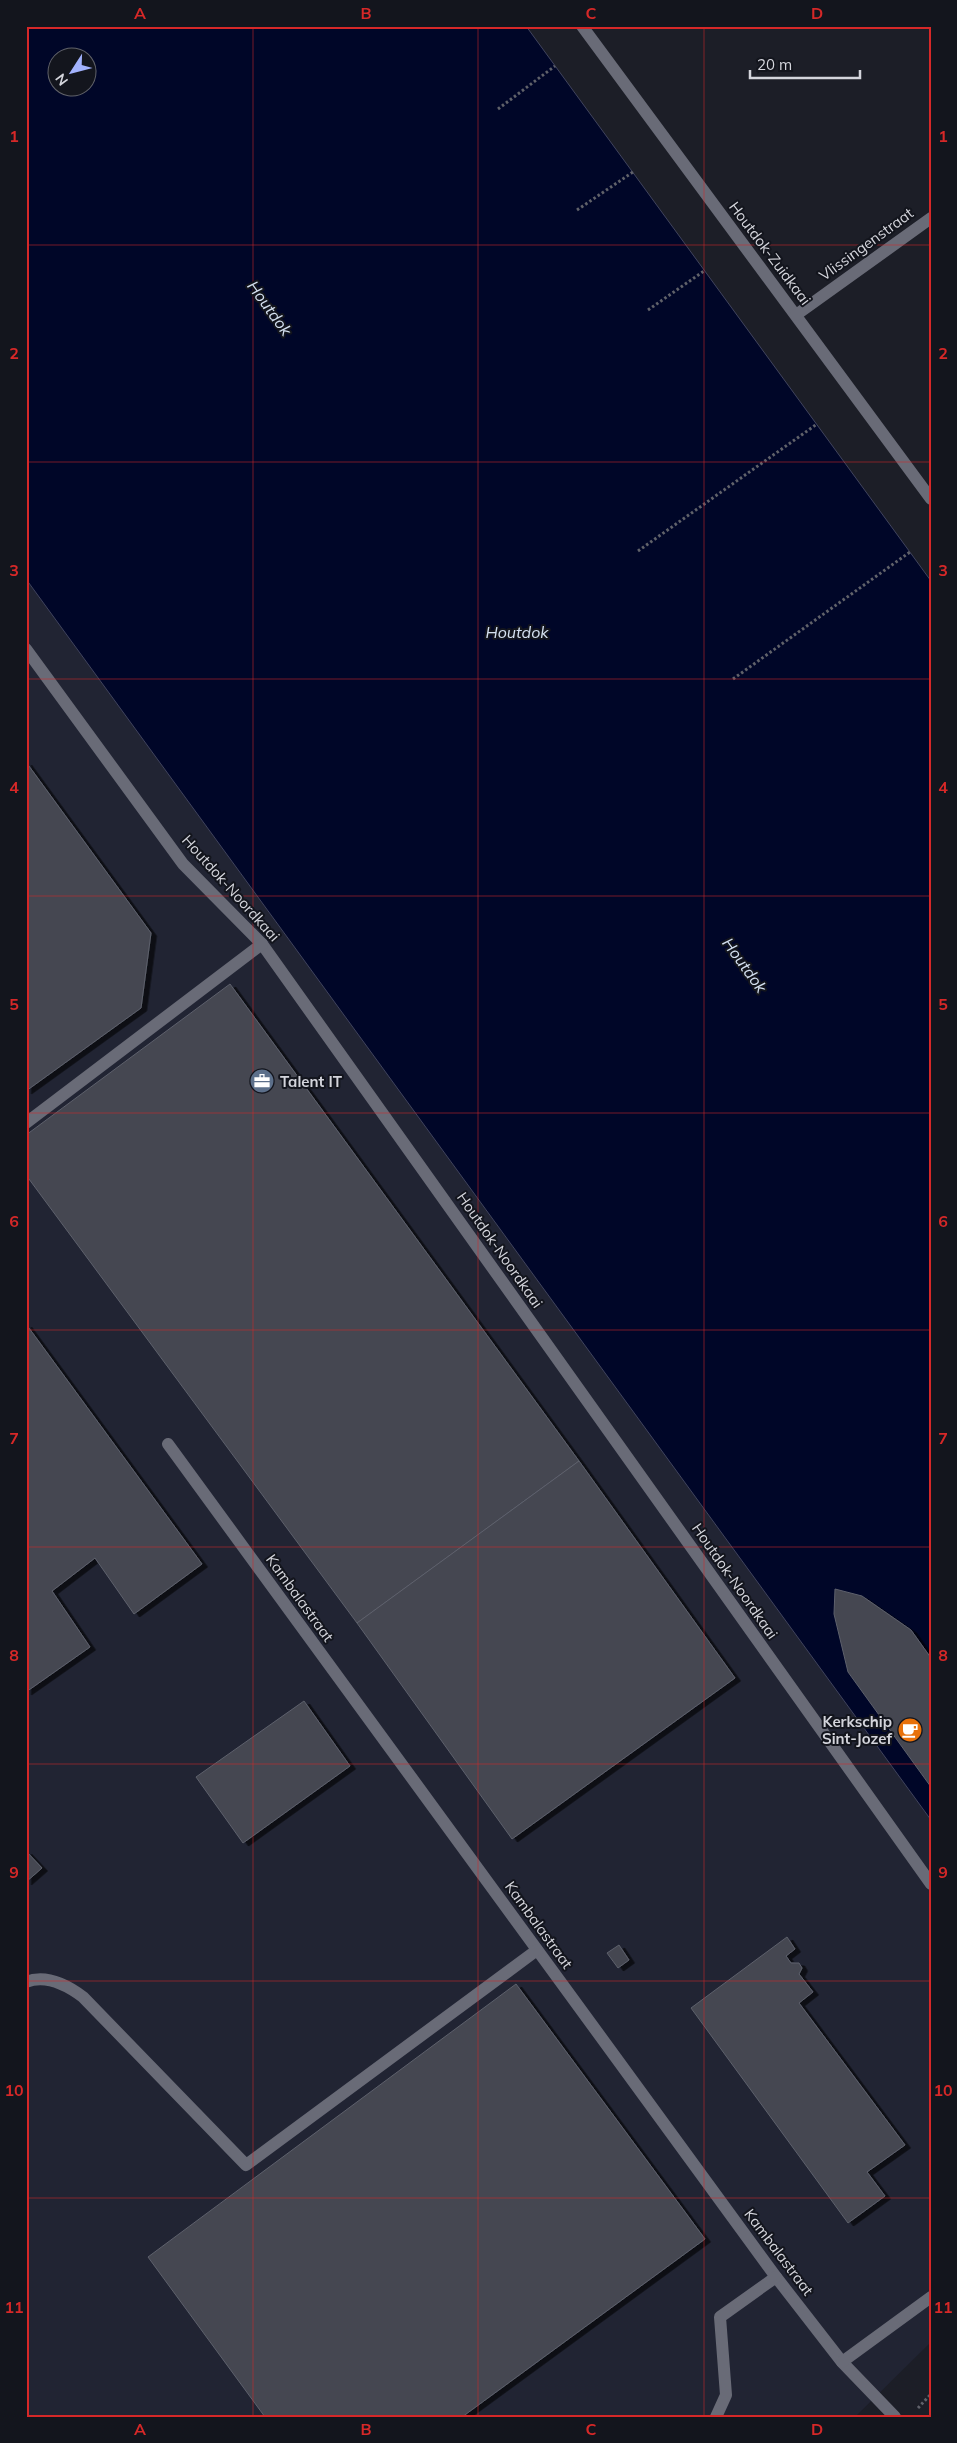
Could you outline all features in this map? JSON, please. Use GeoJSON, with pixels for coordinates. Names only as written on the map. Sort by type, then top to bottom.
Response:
{"type":"FeatureCollection","features":[{"type":"Feature","properties":{"kind":"street","name":"Houtdok-Zuidkaai"},"geometry":{"type":"LineString","coordinates":[[582,26],[931,499]]}},
{"type":"Feature","properties":{"kind":"street","name":"Vlissingenstraat"},"geometry":{"type":"LineString","coordinates":[[796,315],[931,218]]}},
{"type":"Feature","properties":{"kind":"street","name":"Houtdok-Noordkaai"},"geometry":{"type":"LineString","coordinates":[[26,649],[183,864],[262,944],[931,1884]]}},
{"type":"Feature","properties":{"kind":"street"},"geometry":{"type":"LineString","coordinates":[[26,1123],[262,944]]}},
{"type":"Feature","properties":{"kind":"street","name":"Kambalastraat"},"geometry":{"type":"LineString","coordinates":[[168,1444],[776,2277],[842,2362],[895,2417]]}},
{"type":"Feature","properties":{"kind":"street"},"geometry":{"type":"LineString","coordinates":[[26,1982],[32,1980],[52,1981],[70,1987],[83,1997],[246,2165],[538,1950]]}},
{"type":"Feature","properties":{"kind":"street"},"geometry":{"type":"LineString","coordinates":[[716,2417],[726,2395],[720,2317],[776,2277]]}},
{"type":"Feature","properties":{"kind":"street"},"geometry":{"type":"LineString","coordinates":[[842,2362],[931,2298]]}},
{"type":"Feature","properties":{"kind":"path"},"geometry":{"type":"LineString","coordinates":[[498,109],[555,66]]}},
{"type":"Feature","properties":{"kind":"path"},"geometry":{"type":"LineString","coordinates":[[577,210],[633,172]]}},
{"type":"Feature","properties":{"kind":"path"},"geometry":{"type":"LineString","coordinates":[[648,310],[704,271]]}},
{"type":"Feature","properties":{"kind":"path"},"geometry":{"type":"LineString","coordinates":[[638,551],[817,424]]}},
{"type":"Feature","properties":{"kind":"path"},"geometry":{"type":"LineString","coordinates":[[733,679],[910,552]]}},
{"type":"Feature","properties":{"kind":"path"},"geometry":{"type":"LineString","coordinates":[[915,2411],[931,2394]]}},
{"type":"Feature","properties":{"kind":"shaded area"},"geometry":{"type":"Polygon","coordinates":[[[26,579],[931,1820],[931,2342],[855,2417],[26,2417],[26,579]]]}},
{"type":"Feature","properties":{"kind":"water","name":"Houtdok"},"geometry":{"type":"Polygon","coordinates":[[[26,26],[526,26],[931,581],[931,1820],[26,579],[26,26]]]}},
{"type":"Feature","properties":{"kind":"building"},"geometry":{"type":"Polygon","coordinates":[[[26,762],[151,933],[141,1008],[26,1091],[26,762]]]}},
{"type":"Feature","properties":{"kind":"building"},"geometry":{"type":"Polygon","coordinates":[[[230,984],[579,1461],[357,1623],[26,1175],[26,1135],[230,984]]]}},
{"type":"Feature","properties":{"kind":"building"},"geometry":{"type":"Polygon","coordinates":[[[26,1324],[202,1564],[134,1614],[95,1558],[52,1591],[90,1647],[26,1692],[26,1324]]]}},
{"type":"Feature","properties":{"kind":"building"},"geometry":{"type":"Polygon","coordinates":[[[579,1461],[735,1678],[512,1839],[357,1623],[579,1461]]]}},
{"type":"Feature","properties":{"kind":"building","name":"Kerkschip Sint-Jozef"},"geometry":{"type":"Polygon","coordinates":[[[835,1589],[862,1596],[911,1630],[931,1658],[931,1787],[848,1672],[834,1614],[835,1589]]]}},
{"type":"Feature","properties":{"kind":"building"},"geometry":{"type":"Polygon","coordinates":[[[304,1701],[350,1766],[243,1843],[196,1777],[304,1701]]]}},
{"type":"Feature","properties":{"kind":"building"},"geometry":{"type":"Polygon","coordinates":[[[26,1851],[42,1868],[26,1882],[26,1851]]]}},
{"type":"Feature","properties":{"kind":"building"},"geometry":{"type":"Polygon","coordinates":[[[787,1937],[795,1949],[786,1956],[791,1963],[799,1963],[802,1968],[799,1974],[813,1992],[799,2003],[905,2145],[867,2172],[885,2196],[848,2223],[691,2008],[787,1937]]]}},
{"type":"Feature","properties":{"kind":"building"},"geometry":{"type":"Polygon","coordinates":[[[619,1945],[629,1960],[618,1968],[607,1953],[619,1945]]]}},
{"type":"Feature","properties":{"kind":"building"},"geometry":{"type":"Polygon","coordinates":[[[516,1984],[705,2239],[462,2417],[265,2417],[148,2257],[516,1984]]]}},
{"type":"Feature","properties":{"kind":"place","name":"Talent IT"},"geometry":{"type":"Point","coordinates":[262,1081]}},
{"type":"Feature","properties":{"kind":"place","name":"Kerkschip Sint-Jozef"},"geometry":{"type":"Point","coordinates":[910,1730]}}]}
